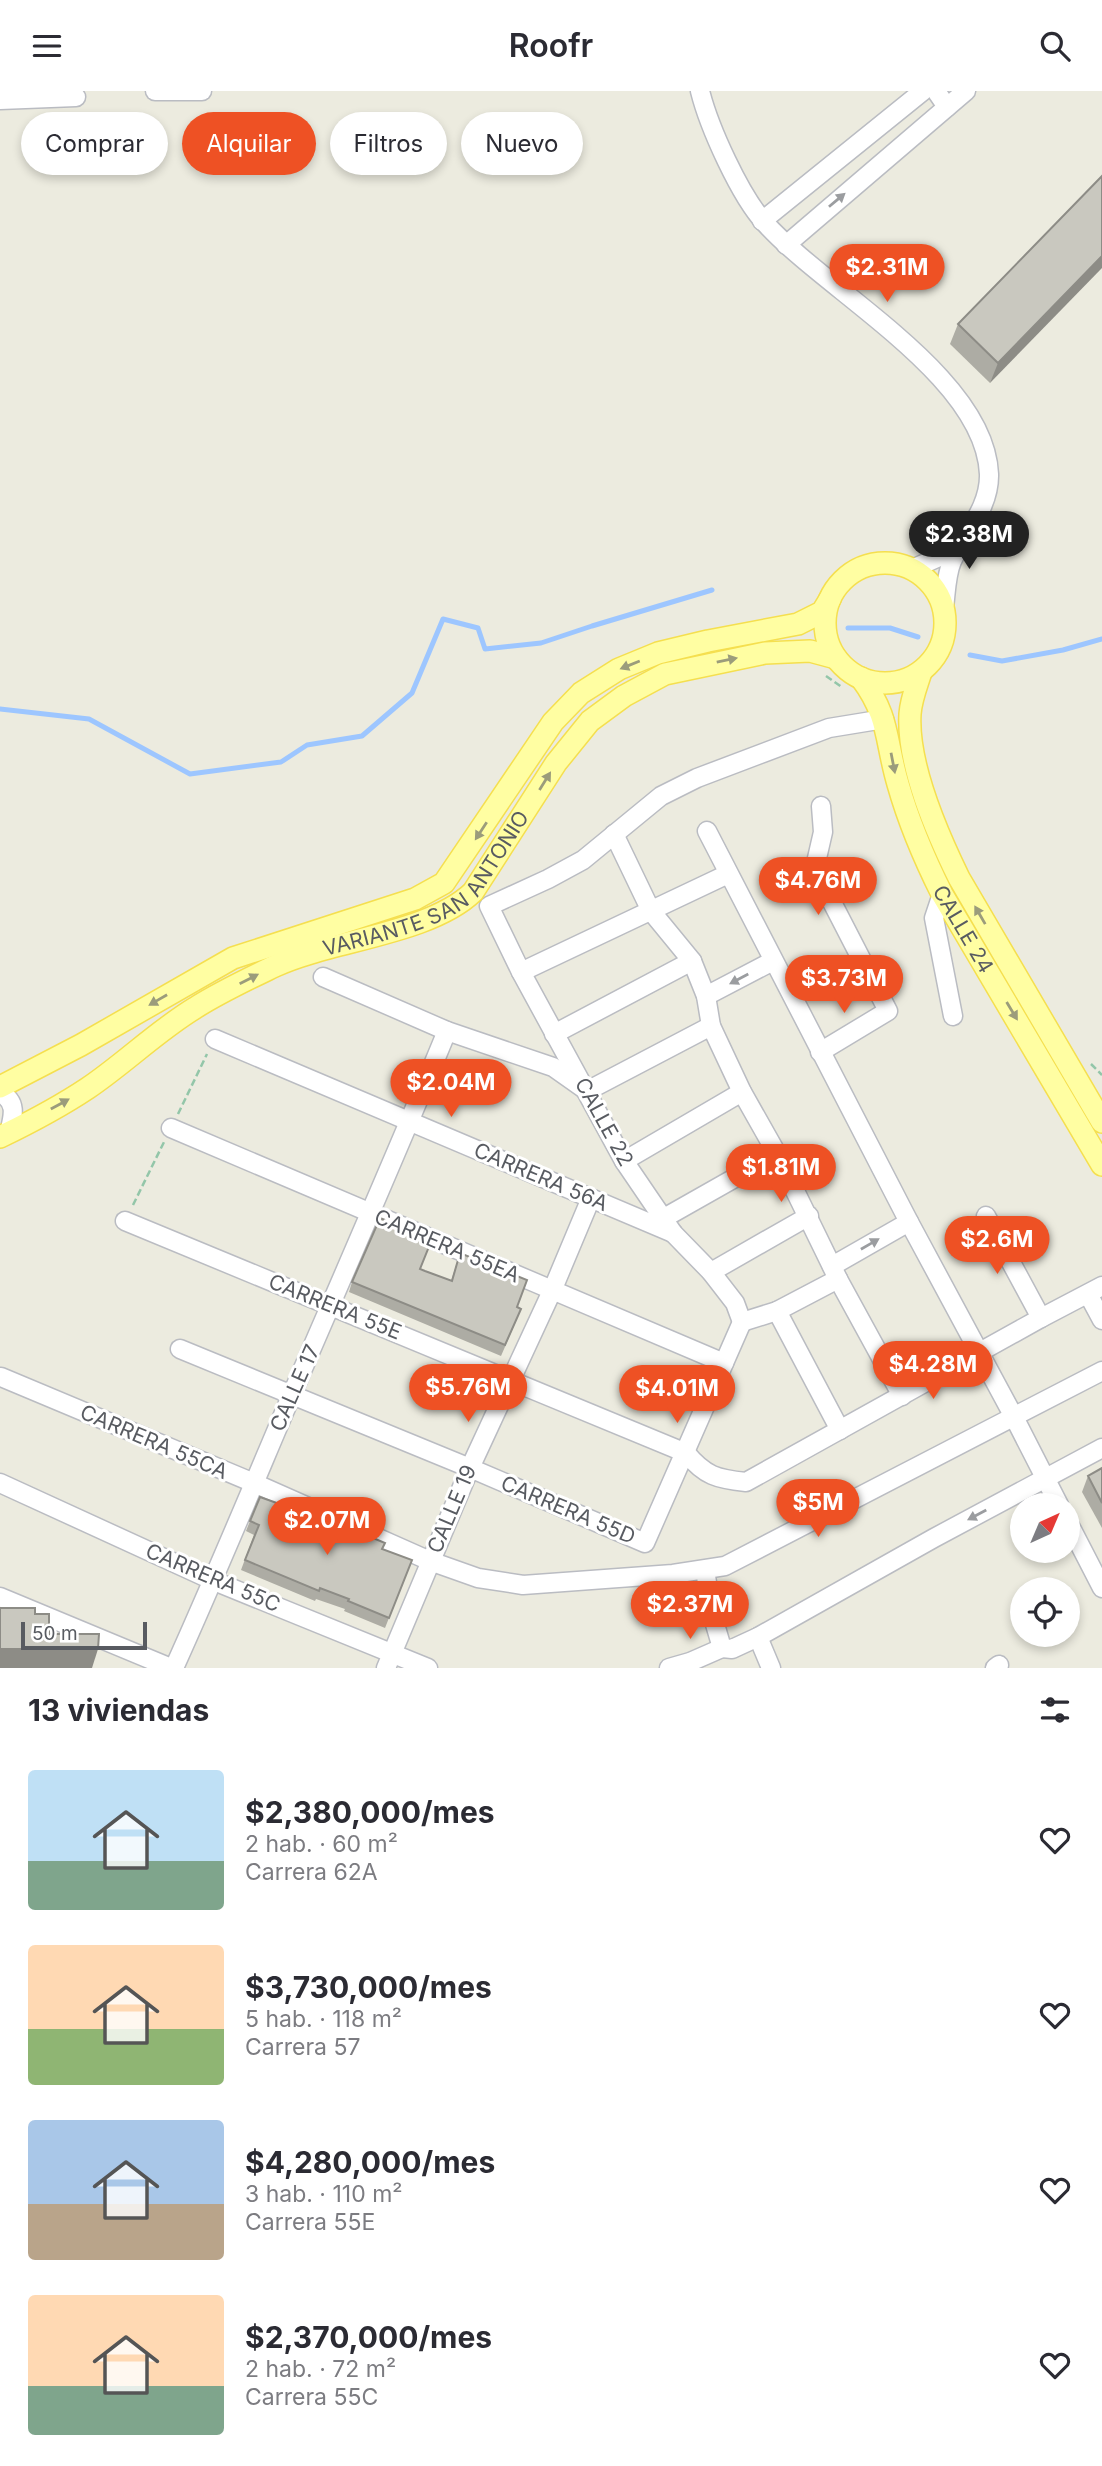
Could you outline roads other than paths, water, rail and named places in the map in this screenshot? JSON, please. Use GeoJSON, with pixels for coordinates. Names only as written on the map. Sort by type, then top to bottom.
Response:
{"type":"FeatureCollection","features":[{"type":"Feature","properties":{"kind":"main road","name":"VARIANTE SAN ANTONIO"},"geometry":{"type":"LineString","coordinates":[[0,1087],[81,1045],[233,958],[368,916],[415,899],[444,883],[553,722],[580,693],[619,669],[658,653],[798,624],[822,612],[844,579],[864,566],[889,563],[912,569]]}},
{"type":"Feature","properties":{"kind":"main road"},"geometry":{"type":"LineString","coordinates":[[861,678],[876,683],[907,679],[921,672],[940,650],[946,622],[944,608],[932,585],[912,569]]}},
{"type":"Feature","properties":{"kind":"main road"},"geometry":{"type":"LineString","coordinates":[[830,599],[826,629],[836,658]]}},
{"type":"Feature","properties":{"kind":"main road","name":"VARIANTE SAN ANTONIO"},"geometry":{"type":"LineString","coordinates":[[5,1135],[88,1088],[138,1047],[195,1007],[278,965],[421,921],[463,901],[473,891],[556,763],[590,721],[624,696],[665,674],[765,653],[810,651],[836,658],[861,678]]}},
{"type":"Feature","properties":{"kind":"main road","name":"CALLE 24"},"geometry":{"type":"LineString","coordinates":[[921,672],[910,711],[911,736],[927,804],[941,841],[959,878],[1102,1122]]}},
{"type":"Feature","properties":{"kind":"main road","name":"CALLE 24"},"geometry":{"type":"LineString","coordinates":[[861,678],[873,694],[884,719],[908,816],[942,894],[1102,1165]]}},
{"type":"Feature","properties":{"kind":"street"},"geometry":{"type":"LineString","coordinates":[[155,91],[202,91]]}},
{"type":"Feature","properties":{"kind":"street"},"geometry":{"type":"LineString","coordinates":[[700,91],[725,155],[762,221],[786,245],[928,364],[963,406],[982,439],[989,476],[986,499],[951,563],[944,608]]}},
{"type":"Feature","properties":{"kind":"street"},"geometry":{"type":"LineString","coordinates":[[762,221],[923,91]]}},
{"type":"Feature","properties":{"kind":"street"},"geometry":{"type":"LineString","coordinates":[[936,91],[947,107]]}},
{"type":"Feature","properties":{"kind":"street"},"geometry":{"type":"LineString","coordinates":[[786,245],[967,91]]}},
{"type":"Feature","properties":{"kind":"street"},"geometry":{"type":"LineString","coordinates":[[0,100],[76,97]]}},
{"type":"Feature","properties":{"kind":"street"},"geometry":{"type":"LineString","coordinates":[[912,569],[937,558],[971,527]]}},
{"type":"Feature","properties":{"kind":"street"},"geometry":{"type":"LineString","coordinates":[[884,719],[829,728],[697,778],[661,796],[614,834],[651,911],[692,961],[706,996],[710,1026],[809,1216],[835,1273],[902,1396]]}},
{"type":"Feature","properties":{"kind":"street"},"geometry":{"type":"LineString","coordinates":[[820,1052],[888,1011],[815,867],[823,832],[821,806]]}},
{"type":"Feature","properties":{"kind":"street"},"geometry":{"type":"LineString","coordinates":[[707,831],[820,1052],[1053,1493]]}},
{"type":"Feature","properties":{"kind":"street","name":"CALLE 22"},"geometry":{"type":"LineString","coordinates":[[614,834],[583,860],[489,906],[521,972],[624,1161],[669,1226],[735,1303],[742,1322]]}},
{"type":"Feature","properties":{"kind":"street"},"geometry":{"type":"LineString","coordinates":[[521,972],[728,873]]}},
{"type":"Feature","properties":{"kind":"street"},"geometry":{"type":"LineString","coordinates":[[942,894],[934,918],[953,1016]]}},
{"type":"Feature","properties":{"kind":"street"},"geometry":{"type":"LineString","coordinates":[[554,1034],[692,961]]}},
{"type":"Feature","properties":{"kind":"street"},"geometry":{"type":"LineString","coordinates":[[706,996],[773,961]]}},
{"type":"Feature","properties":{"kind":"street"},"geometry":{"type":"LineString","coordinates":[[323,977],[447,1031],[553,1067],[587,1091],[710,1026]]}},
{"type":"Feature","properties":{"kind":"street","name":"CALLE 17"},"geometry":{"type":"LineString","coordinates":[[172,1668],[214,1581],[447,1031]]}},
{"type":"Feature","properties":{"kind":"street","name":"CARRERA 56A"},"geometry":{"type":"LineString","coordinates":[[215,1039],[591,1198],[669,1226]]}},
{"type":"Feature","properties":{"kind":"street"},"geometry":{"type":"LineString","coordinates":[[624,1161],[743,1092]]}},
{"type":"Feature","properties":{"kind":"street"},"geometry":{"type":"LineString","coordinates":[[0,1093],[6,1096],[15,1112],[5,1135]]}},
{"type":"Feature","properties":{"kind":"street","name":"CARRERA 55EA"},"geometry":{"type":"LineString","coordinates":[[171,1128],[724,1363]]}},
{"type":"Feature","properties":{"kind":"street"},"geometry":{"type":"LineString","coordinates":[[669,1226],[777,1154]]}},
{"type":"Feature","properties":{"kind":"street","name":"CALLE 19"},"geometry":{"type":"LineString","coordinates":[[389,1661],[470,1468],[552,1291],[591,1198]]}},
{"type":"Feature","properties":{"kind":"street"},"geometry":{"type":"LineString","coordinates":[[711,1272],[809,1216]]}},
{"type":"Feature","properties":{"kind":"street"},"geometry":{"type":"LineString","coordinates":[[986,1216],[1041,1318]]}},
{"type":"Feature","properties":{"kind":"street","name":"CARRERA 55E"},"geometry":{"type":"LineString","coordinates":[[125,1221],[686,1453],[698,1468],[718,1479],[746,1482],[1095,1290]]}},
{"type":"Feature","properties":{"kind":"street"},"geometry":{"type":"LineString","coordinates":[[686,1453],[742,1322],[777,1311],[909,1222]]}},
{"type":"Feature","properties":{"kind":"street"},"geometry":{"type":"LineString","coordinates":[[1095,1290],[1102,1320]]}},
{"type":"Feature","properties":{"kind":"street"},"geometry":{"type":"LineString","coordinates":[[777,1311],[840,1430]]}},
{"type":"Feature","properties":{"kind":"street","name":"CARRERA 55D"},"geometry":{"type":"LineString","coordinates":[[180,1349],[645,1543],[686,1453]]}},
{"type":"Feature","properties":{"kind":"street","name":"CARRERA 55D"},"geometry":{"type":"LineString","coordinates":[[503,1583],[523,1585],[705,1570],[725,1566],[1102,1371]]}},
{"type":"Feature","properties":{"kind":"street","name":"CARRERA 55CA"},"geometry":{"type":"LineString","coordinates":[[1,1377],[254,1483],[430,1561],[478,1578],[503,1583]]}},
{"type":"Feature","properties":{"kind":"street"},"geometry":{"type":"LineString","coordinates":[[669,1668],[722,1648],[732,1649],[758,1637],[1102,1448]]}},
{"type":"Feature","properties":{"kind":"street","name":"CARRERA 55C"},"geometry":{"type":"LineString","coordinates":[[0,1483],[389,1661],[428,1668]]}},
{"type":"Feature","properties":{"kind":"street"},"geometry":{"type":"LineString","coordinates":[[1080,1545],[1102,1588]]}},
{"type":"Feature","properties":{"kind":"street"},"geometry":{"type":"LineString","coordinates":[[705,1570],[712,1614],[722,1648],[715,1668]]}},
{"type":"Feature","properties":{"kind":"street"},"geometry":{"type":"LineString","coordinates":[[0,1597],[172,1668]]}},
{"type":"Feature","properties":{"kind":"street"},"geometry":{"type":"LineString","coordinates":[[758,1637],[771,1668]]}},
{"type":"Feature","properties":{"kind":"waterway"},"geometry":{"type":"LineString","coordinates":[[0,709],[89,719],[190,774],[281,762],[307,745],[362,736],[412,693],[443,619],[478,628],[485,649],[541,643],[712,590]]}},
{"type":"Feature","properties":{"kind":"waterway"},"geometry":{"type":"LineString","coordinates":[[848,628],[890,628],[918,637]]}},
{"type":"Feature","properties":{"kind":"waterway"},"geometry":{"type":"LineString","coordinates":[[970,655],[1002,661],[1063,650],[1102,639]]}}]}
